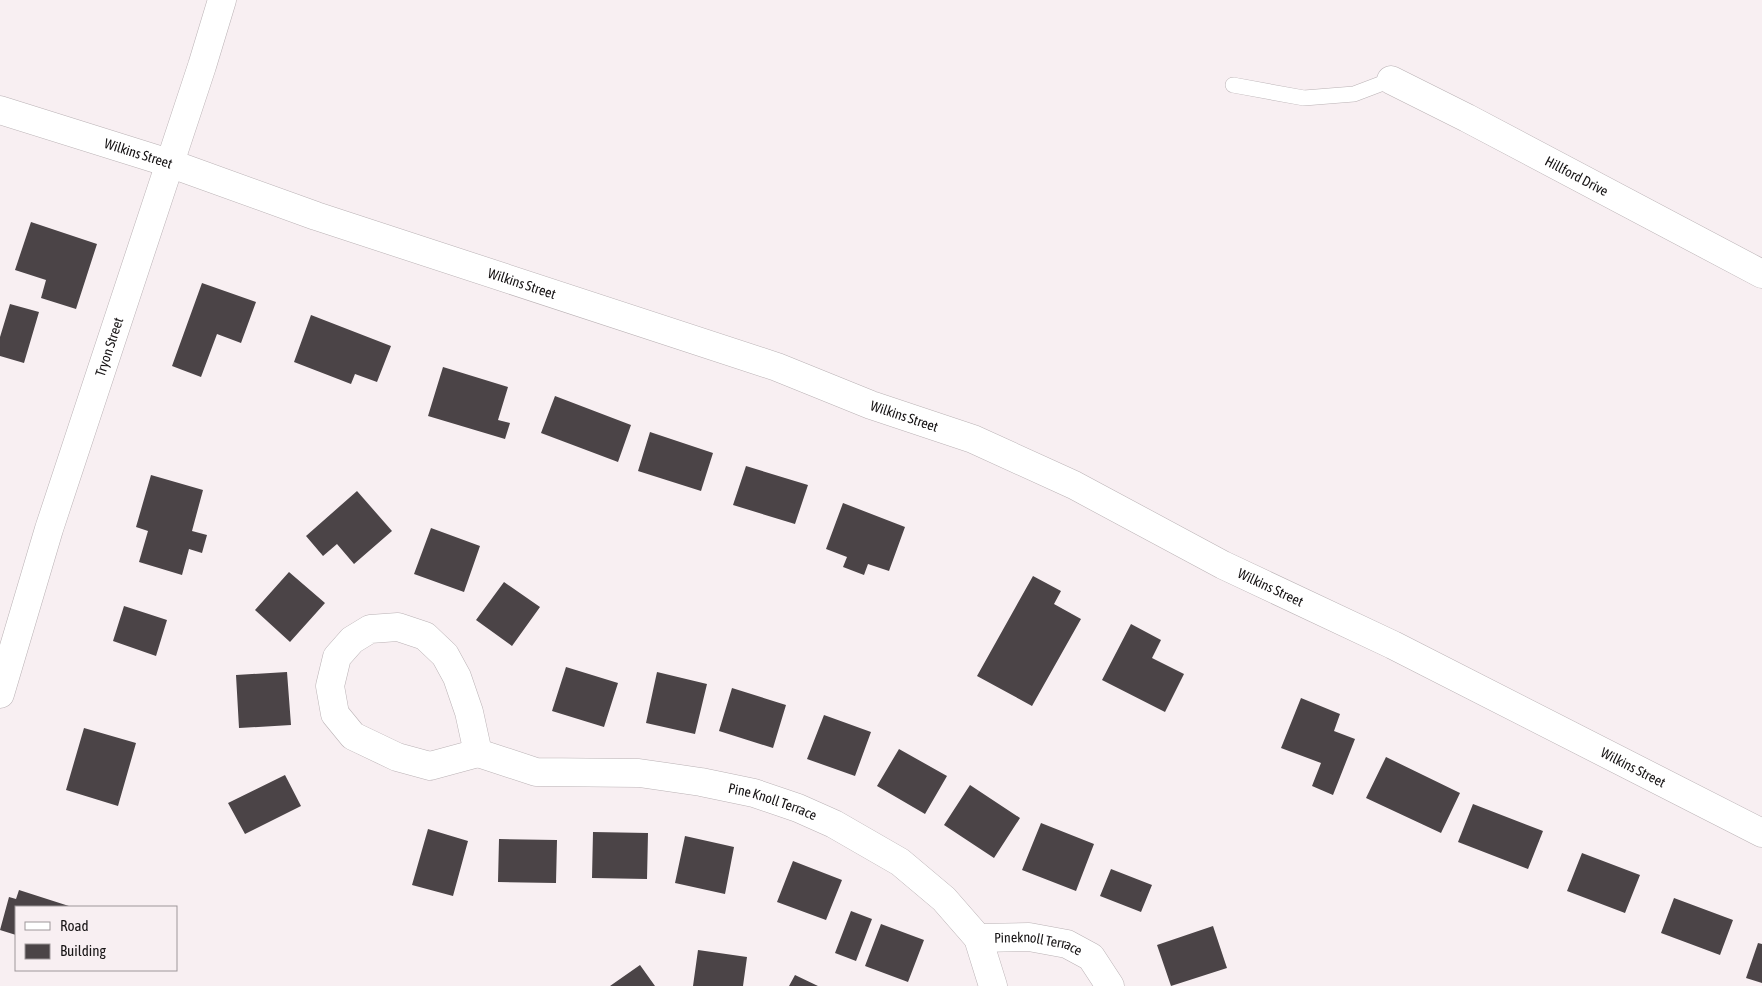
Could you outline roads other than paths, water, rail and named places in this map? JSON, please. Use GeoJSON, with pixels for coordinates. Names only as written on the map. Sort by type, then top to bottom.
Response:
{"type":"FeatureCollection","features":[{"type":"Feature","properties":{"kind":"street","name":"Tryon Street"},"geometry":{"type":"LineString","coordinates":[[2,678],[222,0]]}},
{"type":"Feature","properties":{"kind":"street","name":"Hillford Drive"},"geometry":{"type":"LineString","coordinates":[[1391,80],[1467,118],[1762,274]]}},
{"type":"Feature","properties":{"kind":"street","name":"Wilkins Street"},"geometry":{"type":"LineString","coordinates":[[0,110],[170,164],[316,216],[776,367],[871,405],[973,439],[1074,485],[1223,564],[1402,650],[1762,832]]}},
{"type":"Feature","properties":{"kind":"street"},"geometry":{"type":"LineString","coordinates":[[398,627],[425,636],[445,655],[457,677],[469,712],[478,753],[430,766],[397,757],[353,736],[336,714],[330,686],[337,657],[352,640],[370,629],[398,627]]}},
{"type":"Feature","properties":{"kind":"street","name":"Pine Knoll Terrace"},"geometry":{"type":"LineString","coordinates":[[478,753],[536,772],[639,773],[701,782],[754,793],[798,808],[834,824],[900,862],[944,899],[978,938],[993,986]]}},
{"type":"Feature","properties":{"kind":"street","name":"Pineknoll Terrace"},"geometry":{"type":"LineString","coordinates":[[978,938],[1029,937],[1067,944],[1091,957],[1110,986]]}},
{"type":"Feature","properties":{"kind":"lane"},"geometry":{"type":"LineString","coordinates":[[1233,85],[1304,98],[1354,94],[1391,80]]}}]}
